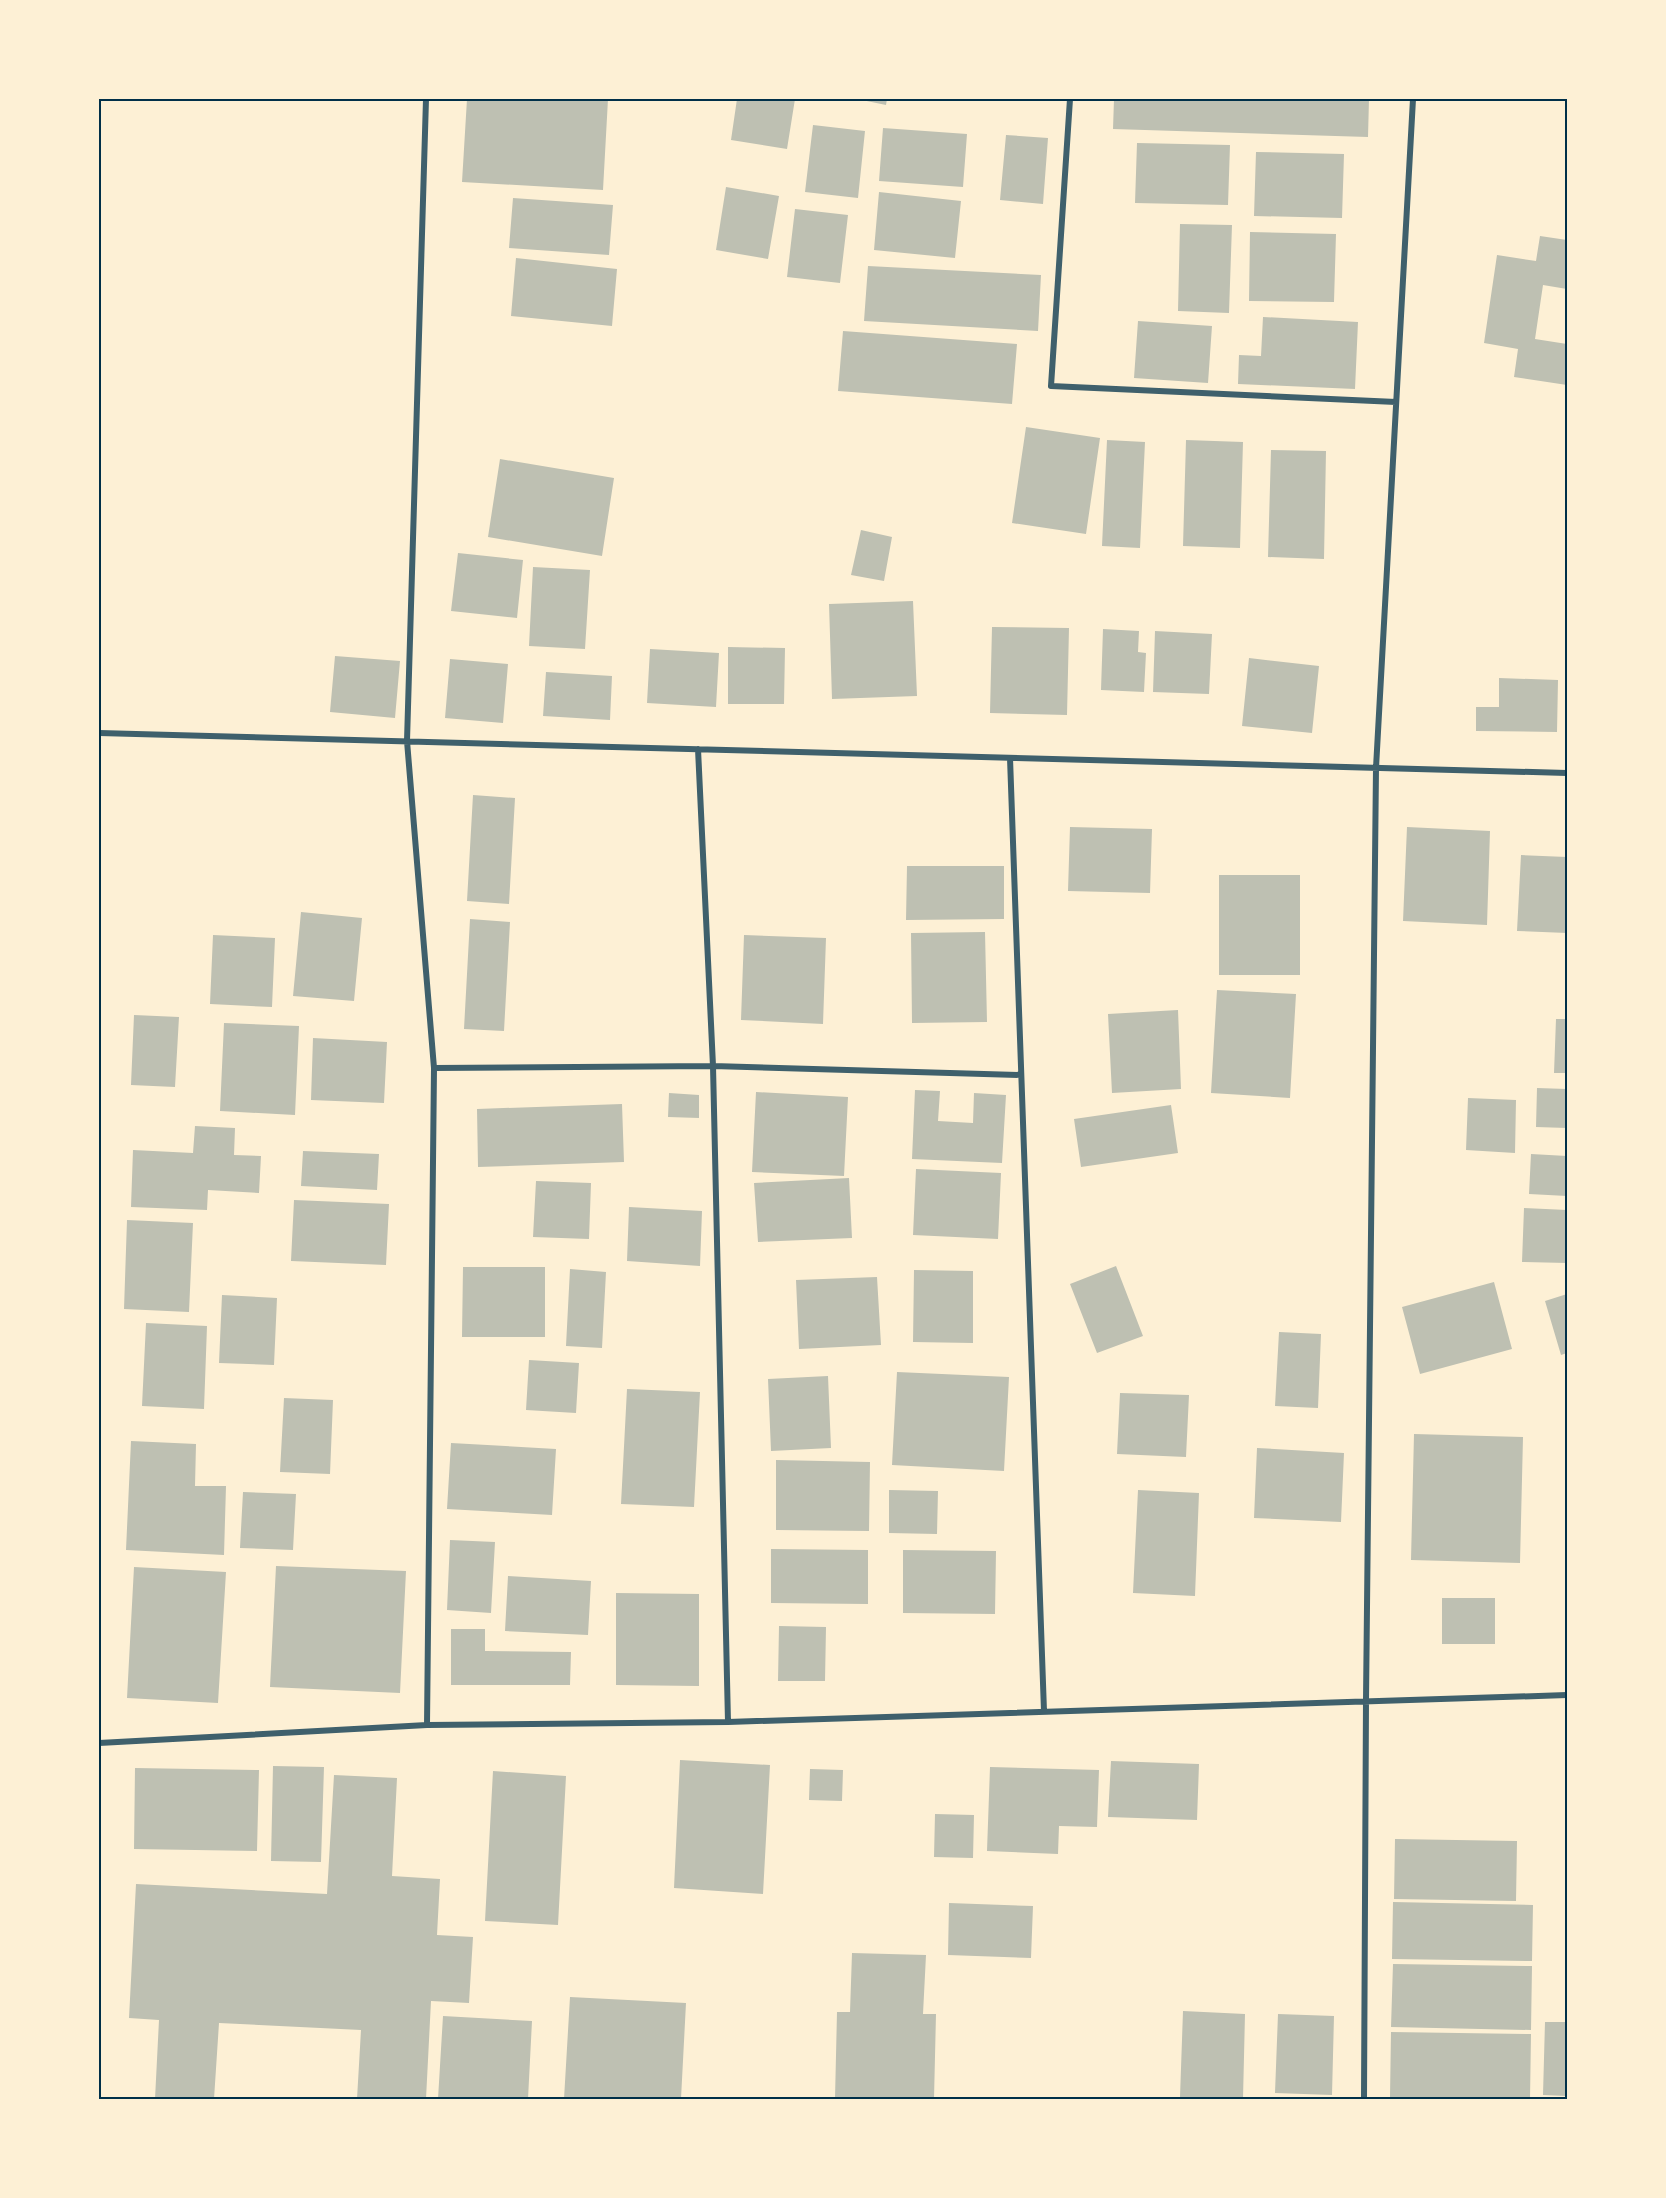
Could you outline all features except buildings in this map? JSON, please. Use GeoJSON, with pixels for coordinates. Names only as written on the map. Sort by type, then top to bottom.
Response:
{"type":"FeatureCollection","features":[{"type":"Feature","properties":{"kind":"street"},"geometry":{"type":"LineString","coordinates":[[426,99],[407,741],[434,1068],[427,1725]]}},
{"type":"Feature","properties":{"kind":"street"},"geometry":{"type":"LineString","coordinates":[[1070,99],[1051,386],[1396,402]]}},
{"type":"Feature","properties":{"kind":"street"},"geometry":{"type":"LineString","coordinates":[[1364,2099],[1376,768],[1413,99]]}},
{"type":"Feature","properties":{"kind":"street"},"geometry":{"type":"LineString","coordinates":[[99,733],[1567,773]]}},
{"type":"Feature","properties":{"kind":"street"},"geometry":{"type":"LineString","coordinates":[[698,749],[713,1066],[728,1722]]}},
{"type":"Feature","properties":{"kind":"street"},"geometry":{"type":"LineString","coordinates":[[1010,758],[1044,1711]]}},
{"type":"Feature","properties":{"kind":"street"},"geometry":{"type":"LineString","coordinates":[[434,1068],[713,1066],[1021,1075]]}},
{"type":"Feature","properties":{"kind":"street"},"geometry":{"type":"LineString","coordinates":[[99,1743],[427,1725],[728,1722],[1567,1695]]}}]}
